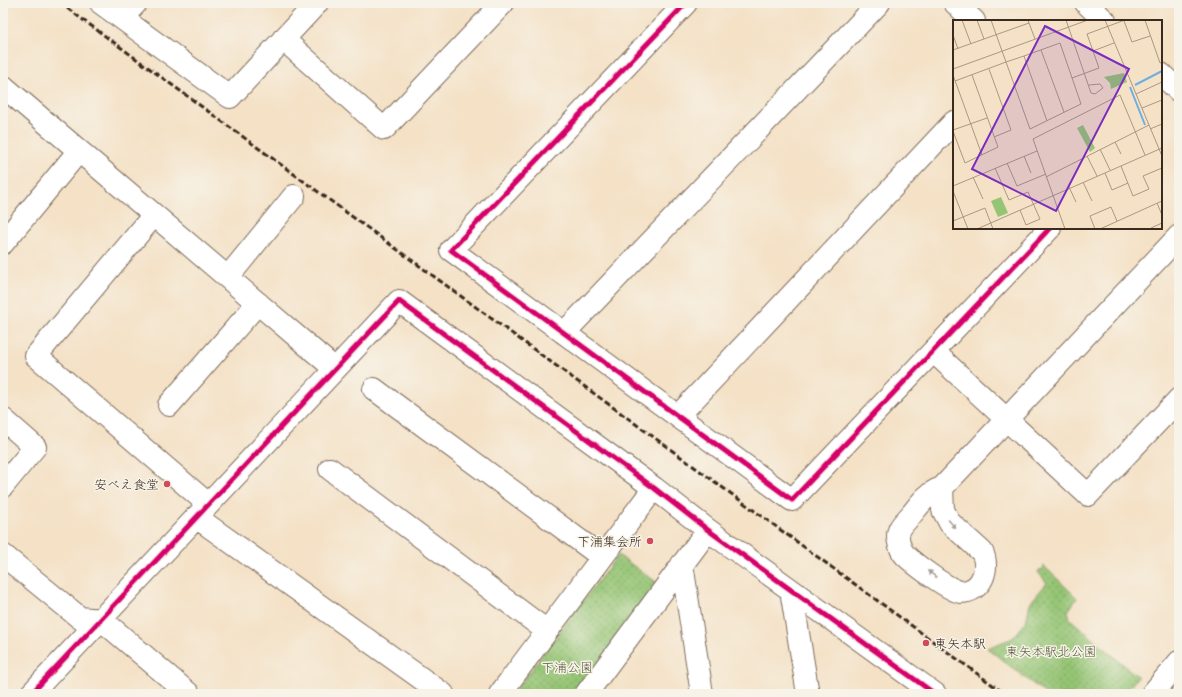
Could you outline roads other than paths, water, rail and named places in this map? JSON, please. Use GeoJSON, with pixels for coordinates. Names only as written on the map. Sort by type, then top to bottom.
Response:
{"type":"FeatureCollection","features":[{"type":"Feature","properties":{"kind":"street"},"geometry":{"type":"LineString","coordinates":[[101,3],[129,11],[230,97],[317,3]]}},
{"type":"Feature","properties":{"kind":"street"},"geometry":{"type":"LineString","coordinates":[[283,39],[384,130],[503,3]]}},
{"type":"Feature","properties":{"kind":"street"},"geometry":{"type":"LineString","coordinates":[[686,3],[451,250],[792,500],[1049,229]]}},
{"type":"Feature","properties":{"kind":"street"},"geometry":{"type":"LineString","coordinates":[[564,333],[879,3]]}},
{"type":"Feature","properties":{"kind":"street"},"geometry":{"type":"LineString","coordinates":[[955,3],[973,20]]}},
{"type":"Feature","properties":{"kind":"street"},"geometry":{"type":"LineString","coordinates":[[1086,3],[1104,20]]}},
{"type":"Feature","properties":{"kind":"street"},"geometry":{"type":"LineString","coordinates":[[1162,75],[1179,91]]}},
{"type":"Feature","properties":{"kind":"street"},"geometry":{"type":"LineString","coordinates":[[3,86],[78,152],[258,302],[335,369]]}},
{"type":"Feature","properties":{"kind":"street"},"geometry":{"type":"LineString","coordinates":[[678,416],[953,123]]}},
{"type":"Feature","properties":{"kind":"street"},"geometry":{"type":"LineString","coordinates":[[3,242],[78,152]]}},
{"type":"Feature","properties":{"kind":"street"},"geometry":{"type":"LineString","coordinates":[[228,277],[294,196]]}},
{"type":"Feature","properties":{"kind":"street"},"geometry":{"type":"LineString","coordinates":[[154,215],[36,356],[202,510],[443,694]]}},
{"type":"Feature","properties":{"kind":"street"},"geometry":{"type":"LineString","coordinates":[[942,488],[944,510],[950,523],[982,552],[985,558],[986,567],[984,575],[975,587],[968,590],[954,591],[904,554],[898,537],[899,528],[931,492],[942,488],[1179,236]]}},
{"type":"Feature","properties":{"kind":"street"},"geometry":{"type":"LineString","coordinates":[[31,694],[102,620],[202,510],[400,301],[654,488],[708,530],[935,694]]}},
{"type":"Feature","properties":{"kind":"street"},"geometry":{"type":"LineString","coordinates":[[169,405],[258,302]]}},
{"type":"Feature","properties":{"kind":"street"},"geometry":{"type":"LineString","coordinates":[[934,352],[1088,495],[1179,399]]}},
{"type":"Feature","properties":{"kind":"street"},"geometry":{"type":"LineString","coordinates":[[374,389],[602,557]]}},
{"type":"Feature","properties":{"kind":"street"},"geometry":{"type":"LineString","coordinates":[[3,419],[36,446],[3,486]]}},
{"type":"Feature","properties":{"kind":"street"},"geometry":{"type":"LineString","coordinates":[[330,469],[547,631]]}},
{"type":"Feature","properties":{"kind":"street"},"geometry":{"type":"LineString","coordinates":[[500,694],[654,488]]}},
{"type":"Feature","properties":{"kind":"street"},"geometry":{"type":"LineString","coordinates":[[586,694],[708,530]]}},
{"type":"Feature","properties":{"kind":"street"},"geometry":{"type":"LineString","coordinates":[[3,555],[80,618],[102,620],[190,694]]}},
{"type":"Feature","properties":{"kind":"street"},"geometry":{"type":"LineString","coordinates":[[682,564],[702,694]]}},
{"type":"Feature","properties":{"kind":"street"},"geometry":{"type":"LineString","coordinates":[[792,590],[808,694]]}},
{"type":"Feature","properties":{"kind":"street"},"geometry":{"type":"LineString","coordinates":[[1152,694],[1179,662]]}},
{"type":"Feature","properties":{"kind":"railway"},"geometry":{"type":"LineString","coordinates":[[60,3],[1005,694]]}},
{"type":"Feature","properties":{"kind":"place","name":"安べえ食堂"},"geometry":{"type":"Point","coordinates":[167,484]}},
{"type":"Feature","properties":{"kind":"place","name":"下浦集会所"},"geometry":{"type":"Point","coordinates":[650,541]}},
{"type":"Feature","properties":{"kind":"place","name":"東矢本駅"},"geometry":{"type":"Point","coordinates":[926,643]}},
{"type":"Feature","properties":{"kind":"park label","name":"東矢本駅北公園"},"geometry":{"type":"Point","coordinates":[1051,651]}},
{"type":"Feature","properties":{"kind":"park label","name":"下浦公園"},"geometry":{"type":"Point","coordinates":[567,667]}}]}
